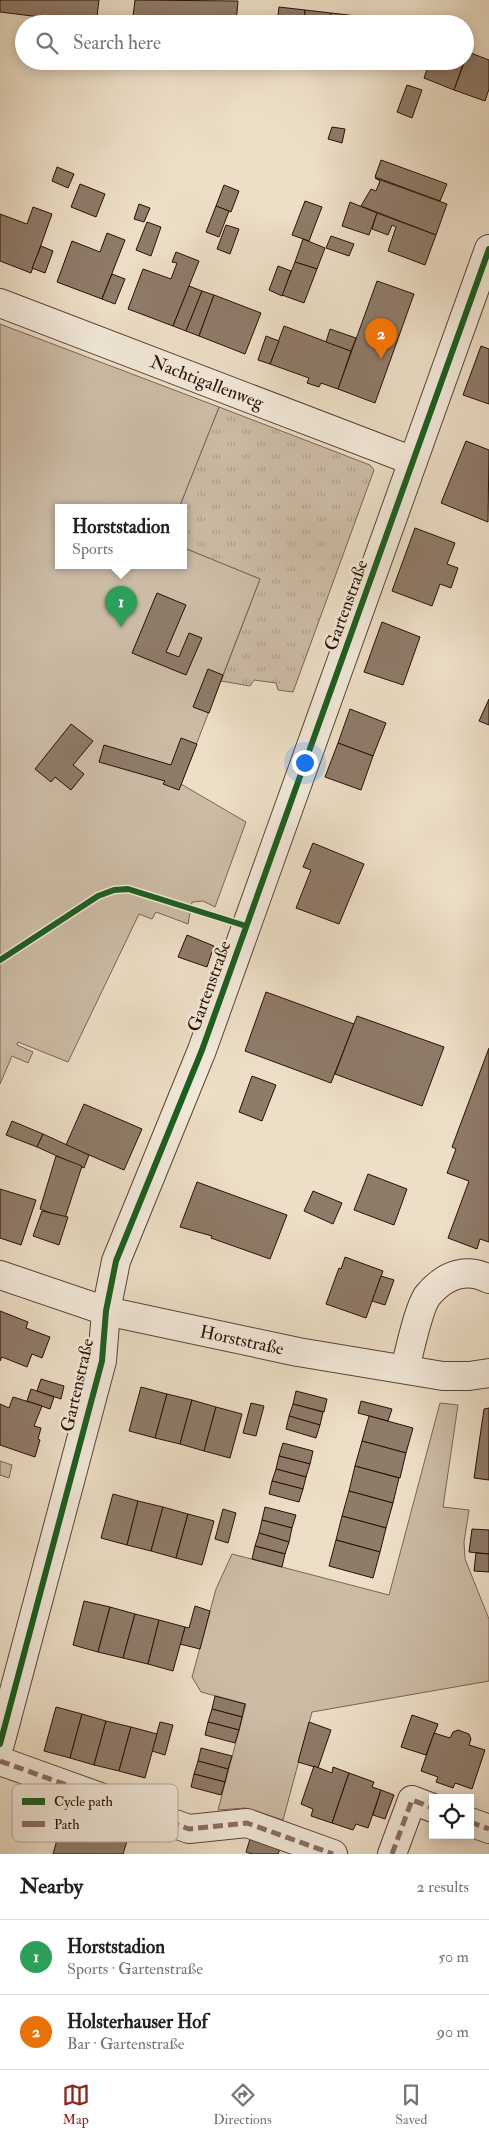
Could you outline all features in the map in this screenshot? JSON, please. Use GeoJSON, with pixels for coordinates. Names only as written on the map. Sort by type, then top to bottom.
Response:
{"type":"FeatureCollection","features":[{"type":"Feature","properties":{"kind":"street","name":"Gartenstraße"},"geometry":{"type":"LineString","coordinates":[[0,1744],[102,1361],[106,1311],[116,1261],[202,1050],[413,461],[483,286],[489,249]]}},
{"type":"Feature","properties":{"kind":"street","name":"Nachtigallenweg"},"geometry":{"type":"LineString","coordinates":[[0,303],[413,461]]}},
{"type":"Feature","properties":{"kind":"street"},"geometry":{"type":"LineString","coordinates":[[405,1369],[417,1322],[427,1296],[454,1274],[478,1273],[489,1279]]}},
{"type":"Feature","properties":{"kind":"street","name":"Horststraße"},"geometry":{"type":"LineString","coordinates":[[0,1275],[106,1311],[298,1352],[444,1376],[469,1376],[489,1373]]}},
{"type":"Feature","properties":{"kind":"street"},"geometry":{"type":"LineString","coordinates":[[0,1761],[64,1784]]}},
{"type":"Feature","properties":{"kind":"street"},"geometry":{"type":"LineString","coordinates":[[392,1854],[412,1800],[429,1806]]}},
{"type":"Feature","properties":{"kind":"street"},"geometry":{"type":"LineString","coordinates":[[178,1825],[189,1829],[246,1823],[333,1854]]}},
{"type":"Feature","properties":{"kind":"street"},"geometry":{"type":"LineString","coordinates":[[474,1823],[489,1829]]}},
{"type":"Feature","properties":{"kind":"green space"},"geometry":{"type":"Polygon","coordinates":[[[0,324],[219,407],[181,504],[55,504],[55,569],[187,569],[187,549],[260,579],[181,784],[246,822],[215,907],[203,901],[192,902],[188,924],[156,912],[152,919],[139,914],[68,1062],[18,1042],[17,1045],[33,1052],[28,1063],[12,1056],[0,1084],[0,324]]]}},
{"type":"Feature","properties":{"kind":"green space"},"geometry":{"type":"Polygon","coordinates":[[[219,407],[370,465],[374,470],[293,692],[278,690],[276,683],[254,680],[250,686],[221,681],[260,579],[187,549],[187,504],[181,504],[219,407]]]}},
{"type":"Feature","properties":{"kind":"green space"},"geometry":{"type":"Polygon","coordinates":[[[440,1403],[458,1405],[443,1507],[469,1510],[464,1542],[465,1559],[489,1619],[489,1681],[312,1712],[283,1820],[245,1808],[218,1810],[246,1704],[201,1692],[192,1677],[216,1589],[232,1554],[389,1595],[440,1403]]]}},
{"type":"Feature","properties":{"kind":"green space"},"geometry":{"type":"Polygon","coordinates":[[[0,1461],[12,1465],[9,1478],[0,1475],[0,1461]]]}},
{"type":"Feature","properties":{"kind":"building"},"geometry":{"type":"Polygon","coordinates":[[[0,0],[99,0],[97,15],[24,15],[0,12],[0,0]]]}},
{"type":"Feature","properties":{"kind":"building"},"geometry":{"type":"Polygon","coordinates":[[[135,0],[238,1],[237,15],[133,15],[135,0]]]}},
{"type":"Feature","properties":{"kind":"building"},"geometry":{"type":"Polygon","coordinates":[[[279,7],[305,10],[305,15],[278,15],[279,7]]]}},
{"type":"Feature","properties":{"kind":"building"},"geometry":{"type":"Polygon","coordinates":[[[305,10],[331,13],[331,15],[305,15],[305,10]]]}},
{"type":"Feature","properties":{"kind":"building"},"geometry":{"type":"Polygon","coordinates":[[[331,13],[348,15],[331,15],[331,13]]]}},
{"type":"Feature","properties":{"kind":"building"},"geometry":{"type":"Polygon","coordinates":[[[474,54],[489,60],[489,89],[485,101],[454,90],[461,70],[474,70],[474,54]]]}},
{"type":"Feature","properties":{"kind":"building"},"geometry":{"type":"Polygon","coordinates":[[[427,70],[461,70],[454,90],[424,78],[427,70]]]}},
{"type":"Feature","properties":{"kind":"building"},"geometry":{"type":"Polygon","coordinates":[[[407,85],[422,90],[412,118],[397,112],[407,85]]]}},
{"type":"Feature","properties":{"kind":"building"},"geometry":{"type":"Polygon","coordinates":[[[332,127],[345,129],[342,143],[328,139],[332,127]]]}},
{"type":"Feature","properties":{"kind":"building"},"geometry":{"type":"Polygon","coordinates":[[[381,160],[447,184],[440,201],[375,177],[381,160]]]}},
{"type":"Feature","properties":{"kind":"building"},"geometry":{"type":"Polygon","coordinates":[[[57,167],[74,174],[68,188],[52,181],[57,167]]]}},
{"type":"Feature","properties":{"kind":"building"},"geometry":{"type":"Polygon","coordinates":[[[375,178],[447,204],[436,235],[361,206],[371,189],[376,191],[380,181],[375,178]]]}},
{"type":"Feature","properties":{"kind":"building"},"geometry":{"type":"Polygon","coordinates":[[[80,184],[105,194],[96,217],[71,207],[80,184]]]}},
{"type":"Feature","properties":{"kind":"building"},"geometry":{"type":"Polygon","coordinates":[[[224,185],[239,191],[231,212],[216,206],[224,185]]]}},
{"type":"Feature","properties":{"kind":"building"},"geometry":{"type":"Polygon","coordinates":[[[305,201],[322,207],[309,241],[292,235],[305,201]]]}},
{"type":"Feature","properties":{"kind":"building"},"geometry":{"type":"Polygon","coordinates":[[[350,202],[377,213],[369,235],[342,226],[350,202]]]}},
{"type":"Feature","properties":{"kind":"building"},"geometry":{"type":"Polygon","coordinates":[[[139,204],[150,208],[144,222],[134,219],[139,204]]]}},
{"type":"Feature","properties":{"kind":"building"},"geometry":{"type":"Polygon","coordinates":[[[216,206],[229,211],[219,237],[206,232],[216,206]]]}},
{"type":"Feature","properties":{"kind":"building"},"geometry":{"type":"Polygon","coordinates":[[[33,207],[52,214],[31,273],[0,261],[0,214],[27,224],[33,207]]]}},
{"type":"Feature","properties":{"kind":"building"},"geometry":{"type":"Polygon","coordinates":[[[377,213],[436,235],[425,265],[388,251],[396,227],[392,225],[388,235],[372,229],[377,213]]]}},
{"type":"Feature","properties":{"kind":"building"},"geometry":{"type":"Polygon","coordinates":[[[147,222],[161,227],[151,256],[136,250],[147,222]]]}},
{"type":"Feature","properties":{"kind":"building"},"geometry":{"type":"Polygon","coordinates":[[[226,225],[239,229],[230,254],[217,249],[226,225]]]}},
{"type":"Feature","properties":{"kind":"building"},"geometry":{"type":"Polygon","coordinates":[[[107,233],[125,240],[102,299],[57,282],[72,241],[100,252],[107,233]]]}},
{"type":"Feature","properties":{"kind":"building"},"geometry":{"type":"Polygon","coordinates":[[[331,236],[354,244],[349,256],[326,248],[331,236]]]}},
{"type":"Feature","properties":{"kind":"building"},"geometry":{"type":"Polygon","coordinates":[[[303,239],[325,248],[317,269],[295,262],[303,239]]]}},
{"type":"Feature","properties":{"kind":"building"},"geometry":{"type":"Polygon","coordinates":[[[41,246],[53,251],[45,273],[32,268],[41,246]]]}},
{"type":"Feature","properties":{"kind":"building"},"geometry":{"type":"Polygon","coordinates":[[[176,252],[199,261],[173,326],[128,309],[143,269],[171,279],[177,263],[172,262],[176,252]]]}},
{"type":"Feature","properties":{"kind":"building"},"geometry":{"type":"Polygon","coordinates":[[[295,262],[317,269],[304,303],[282,295],[295,262]]]}},
{"type":"Feature","properties":{"kind":"building"},"geometry":{"type":"Polygon","coordinates":[[[278,266],[291,271],[282,296],[269,290],[278,266]]]}},
{"type":"Feature","properties":{"kind":"building"},"geometry":{"type":"Polygon","coordinates":[[[112,274],[125,279],[115,304],[102,299],[112,274]]]}},
{"type":"Feature","properties":{"kind":"building"},"geometry":{"type":"Polygon","coordinates":[[[377,281],[414,294],[375,403],[338,389],[377,281]]]}},
{"type":"Feature","properties":{"kind":"building"},"geometry":{"type":"Polygon","coordinates":[[[189,286],[202,291],[186,331],[173,326],[189,286]]]}},
{"type":"Feature","properties":{"kind":"building"},"geometry":{"type":"Polygon","coordinates":[[[202,291],[214,295],[199,336],[186,331],[202,291]]]}},
{"type":"Feature","properties":{"kind":"building"},"geometry":{"type":"Polygon","coordinates":[[[214,295],[261,313],[245,354],[199,336],[214,295]]]}},
{"type":"Feature","properties":{"kind":"building"},"geometry":{"type":"Polygon","coordinates":[[[284,326],[351,351],[338,389],[321,383],[319,387],[307,383],[309,378],[270,364],[284,326]]]}},
{"type":"Feature","properties":{"kind":"building"},"geometry":{"type":"Polygon","coordinates":[[[330,329],[356,338],[351,351],[326,342],[330,329]]]}},
{"type":"Feature","properties":{"kind":"building"},"geometry":{"type":"Polygon","coordinates":[[[266,336],[279,341],[270,364],[258,360],[266,336]]]}},
{"type":"Feature","properties":{"kind":"building"},"geometry":{"type":"Polygon","coordinates":[[[481,346],[489,349],[489,404],[463,395],[481,346]]]}},
{"type":"Feature","properties":{"kind":"building"},"geometry":{"type":"Polygon","coordinates":[[[466,441],[489,450],[488,522],[441,503],[466,441]]]}},
{"type":"Feature","properties":{"kind":"building"},"geometry":{"type":"Polygon","coordinates":[[[415,528],[455,543],[447,564],[458,568],[451,588],[440,584],[432,606],[392,591],[415,528]]]}},
{"type":"Feature","properties":{"kind":"building"},"geometry":{"type":"Polygon","coordinates":[[[157,593],[186,605],[166,652],[179,657],[189,633],[202,638],[186,675],[132,653],[157,593]]]}},
{"type":"Feature","properties":{"kind":"building"},"geometry":{"type":"Polygon","coordinates":[[[382,622],[420,637],[403,685],[364,672],[382,622]]]}},
{"type":"Feature","properties":{"kind":"building"},"geometry":{"type":"Polygon","coordinates":[[[208,669],[223,675],[209,713],[193,707],[208,669]]]}},
{"type":"Feature","properties":{"kind":"building"},"geometry":{"type":"Polygon","coordinates":[[[489,699],[489,725],[479,721],[489,699]]]}},
{"type":"Feature","properties":{"kind":"building"},"geometry":{"type":"Polygon","coordinates":[[[350,709],[386,723],[373,756],[338,743],[350,709]]]}},
{"type":"Feature","properties":{"kind":"building"},"geometry":{"type":"Polygon","coordinates":[[[71,724],[93,741],[73,765],[84,774],[71,790],[55,777],[51,782],[35,769],[71,724]]]}},
{"type":"Feature","properties":{"kind":"building"},"geometry":{"type":"Polygon","coordinates":[[[181,738],[197,744],[179,790],[163,784],[165,781],[99,762],[104,745],[171,765],[181,738]]]}},
{"type":"Feature","properties":{"kind":"building"},"geometry":{"type":"Polygon","coordinates":[[[338,743],[373,756],[361,790],[325,777],[338,743]]]}},
{"type":"Feature","properties":{"kind":"building"},"geometry":{"type":"Polygon","coordinates":[[[313,843],[364,864],[339,924],[296,908],[311,870],[303,867],[313,843]]]}},
{"type":"Feature","properties":{"kind":"building"},"geometry":{"type":"Polygon","coordinates":[[[187,935],[214,946],[207,967],[178,957],[187,935]]]}},
{"type":"Feature","properties":{"kind":"building"},"geometry":{"type":"Polygon","coordinates":[[[266,992],[354,1024],[331,1083],[245,1051],[266,992]]]}},
{"type":"Feature","properties":{"kind":"building"},"geometry":{"type":"Polygon","coordinates":[[[357,1016],[444,1047],[422,1106],[335,1074],[357,1016]]]}},
{"type":"Feature","properties":{"kind":"building"},"geometry":{"type":"Polygon","coordinates":[[[489,1048],[489,1242],[480,1239],[477,1249],[448,1238],[469,1181],[447,1173],[456,1149],[452,1147],[489,1048]]]}},
{"type":"Feature","properties":{"kind":"building"},"geometry":{"type":"Polygon","coordinates":[[[252,1076],[276,1085],[262,1121],[239,1112],[252,1076]]]}},
{"type":"Feature","properties":{"kind":"building"},"geometry":{"type":"Polygon","coordinates":[[[84,1104],[142,1129],[124,1170],[66,1145],[84,1104]]]}},
{"type":"Feature","properties":{"kind":"building"},"geometry":{"type":"Polygon","coordinates":[[[12,1121],[43,1134],[37,1147],[6,1135],[12,1121]]]}},
{"type":"Feature","properties":{"kind":"building"},"geometry":{"type":"Polygon","coordinates":[[[43,1134],[89,1155],[84,1168],[37,1147],[43,1134]]]}},
{"type":"Feature","properties":{"kind":"building"},"geometry":{"type":"Polygon","coordinates":[[[56,1156],[82,1166],[65,1218],[40,1209],[56,1156]]]}},
{"type":"Feature","properties":{"kind":"building"},"geometry":{"type":"Polygon","coordinates":[[[368,1174],[407,1189],[394,1225],[354,1210],[368,1174]]]}},
{"type":"Feature","properties":{"kind":"building"},"geometry":{"type":"Polygon","coordinates":[[[197,1182],[287,1215],[270,1259],[211,1238],[212,1236],[180,1227],[197,1182]]]}},
{"type":"Feature","properties":{"kind":"building"},"geometry":{"type":"Polygon","coordinates":[[[0,1189],[36,1200],[21,1245],[0,1238],[0,1189]]]}},
{"type":"Feature","properties":{"kind":"building"},"geometry":{"type":"Polygon","coordinates":[[[313,1191],[342,1203],[333,1224],[304,1211],[313,1191]]]}},
{"type":"Feature","properties":{"kind":"building"},"geometry":{"type":"Polygon","coordinates":[[[42,1211],[68,1217],[59,1245],[33,1236],[42,1211]]]}},
{"type":"Feature","properties":{"kind":"building"},"geometry":{"type":"Polygon","coordinates":[[[345,1257],[383,1271],[366,1318],[326,1304],[345,1257]]]}},
{"type":"Feature","properties":{"kind":"building"},"geometry":{"type":"Polygon","coordinates":[[[381,1276],[394,1280],[385,1305],[372,1301],[381,1276]]]}},
{"type":"Feature","properties":{"kind":"building"},"geometry":{"type":"Polygon","coordinates":[[[0,1311],[28,1322],[26,1328],[50,1337],[42,1358],[32,1354],[27,1367],[2,1357],[0,1361],[0,1311]]]}},
{"type":"Feature","properties":{"kind":"building"},"geometry":{"type":"Polygon","coordinates":[[[41,1379],[64,1386],[61,1399],[37,1391],[41,1379]]]}},
{"type":"Feature","properties":{"kind":"building"},"geometry":{"type":"Polygon","coordinates":[[[141,1387],[167,1394],[155,1438],[129,1431],[141,1387]]]}},
{"type":"Feature","properties":{"kind":"building"},"geometry":{"type":"Polygon","coordinates":[[[31,1389],[54,1397],[50,1409],[27,1401],[31,1389]]]}},
{"type":"Feature","properties":{"kind":"building"},"geometry":{"type":"Polygon","coordinates":[[[296,1391],[327,1399],[324,1412],[293,1404],[296,1391]]]}},
{"type":"Feature","properties":{"kind":"building"},"geometry":{"type":"Polygon","coordinates":[[[167,1394],[192,1400],[180,1444],[155,1438],[167,1394]]]}},
{"type":"Feature","properties":{"kind":"building"},"geometry":{"type":"Polygon","coordinates":[[[13,1397],[42,1406],[34,1426],[41,1428],[35,1457],[0,1445],[0,1404],[9,1408],[13,1397]]]}},
{"type":"Feature","properties":{"kind":"building"},"geometry":{"type":"Polygon","coordinates":[[[192,1400],[216,1407],[204,1451],[180,1444],[192,1400]]]}},
{"type":"Feature","properties":{"kind":"building"},"geometry":{"type":"Polygon","coordinates":[[[361,1401],[392,1409],[388,1421],[358,1413],[361,1401]]]}},
{"type":"Feature","properties":{"kind":"building"},"geometry":{"type":"Polygon","coordinates":[[[251,1403],[264,1406],[256,1436],[243,1433],[251,1403]]]}},
{"type":"Feature","properties":{"kind":"building"},"geometry":{"type":"Polygon","coordinates":[[[293,1404],[323,1412],[320,1425],[289,1416],[293,1404]]]}},
{"type":"Feature","properties":{"kind":"building"},"geometry":{"type":"Polygon","coordinates":[[[216,1407],[242,1414],[230,1458],[204,1451],[216,1407]]]}},
{"type":"Feature","properties":{"kind":"building"},"geometry":{"type":"Polygon","coordinates":[[[489,1408],[489,1480],[474,1478],[484,1409],[489,1408]]]}},
{"type":"Feature","properties":{"kind":"building"},"geometry":{"type":"Polygon","coordinates":[[[289,1416],[320,1425],[316,1438],[286,1429],[289,1416]]]}},
{"type":"Feature","properties":{"kind":"building"},"geometry":{"type":"Polygon","coordinates":[[[369,1416],[413,1428],[406,1453],[362,1441],[369,1416]]]}},
{"type":"Feature","properties":{"kind":"building"},"geometry":{"type":"Polygon","coordinates":[[[362,1441],[406,1453],[400,1478],[355,1466],[362,1441]]]}},
{"type":"Feature","properties":{"kind":"building"},"geometry":{"type":"Polygon","coordinates":[[[283,1443],[313,1451],[310,1464],[279,1456],[283,1443]]]}},
{"type":"Feature","properties":{"kind":"building"},"geometry":{"type":"Polygon","coordinates":[[[279,1456],[310,1464],[306,1477],[276,1469],[279,1456]]]}},
{"type":"Feature","properties":{"kind":"building"},"geometry":{"type":"Polygon","coordinates":[[[355,1466],[399,1478],[393,1503],[349,1491],[355,1466]]]}},
{"type":"Feature","properties":{"kind":"building"},"geometry":{"type":"Polygon","coordinates":[[[276,1469],[306,1477],[303,1489],[272,1481],[276,1469]]]}},
{"type":"Feature","properties":{"kind":"building"},"geometry":{"type":"Polygon","coordinates":[[[272,1481],[303,1489],[299,1502],[269,1494],[272,1481]]]}},
{"type":"Feature","properties":{"kind":"building"},"geometry":{"type":"Polygon","coordinates":[[[349,1491],[393,1503],[386,1528],[342,1516],[349,1491]]]}},
{"type":"Feature","properties":{"kind":"building"},"geometry":{"type":"Polygon","coordinates":[[[113,1494],[138,1501],[127,1545],[101,1538],[113,1494]]]}},
{"type":"Feature","properties":{"kind":"building"},"geometry":{"type":"Polygon","coordinates":[[[138,1501],[163,1507],[151,1551],[127,1545],[138,1501]]]}},
{"type":"Feature","properties":{"kind":"building"},"geometry":{"type":"Polygon","coordinates":[[[163,1507],[188,1514],[176,1558],[151,1551],[163,1507]]]}},
{"type":"Feature","properties":{"kind":"building"},"geometry":{"type":"Polygon","coordinates":[[[265,1507],[296,1515],[292,1528],[262,1520],[265,1507]]]}},
{"type":"Feature","properties":{"kind":"building"},"geometry":{"type":"Polygon","coordinates":[[[223,1509],[236,1513],[228,1543],[215,1539],[223,1509]]]}},
{"type":"Feature","properties":{"kind":"building"},"geometry":{"type":"Polygon","coordinates":[[[188,1514],[214,1521],[202,1565],[176,1558],[188,1514]]]}},
{"type":"Feature","properties":{"kind":"building"},"geometry":{"type":"Polygon","coordinates":[[[342,1516],[386,1528],[380,1552],[336,1540],[342,1516]]]}},
{"type":"Feature","properties":{"kind":"building"},"geometry":{"type":"Polygon","coordinates":[[[262,1520],[292,1528],[289,1542],[259,1533],[262,1520]]]}},
{"type":"Feature","properties":{"kind":"building"},"geometry":{"type":"Polygon","coordinates":[[[472,1529],[489,1530],[489,1554],[469,1552],[472,1529]]]}},
{"type":"Feature","properties":{"kind":"building"},"geometry":{"type":"Polygon","coordinates":[[[259,1533],[289,1542],[285,1554],[255,1546],[259,1533]]]}},
{"type":"Feature","properties":{"kind":"building"},"geometry":{"type":"Polygon","coordinates":[[[336,1540],[380,1552],[373,1578],[329,1566],[336,1540]]]}},
{"type":"Feature","properties":{"kind":"building"},"geometry":{"type":"Polygon","coordinates":[[[255,1546],[285,1554],[282,1567],[252,1559],[255,1546]]]}},
{"type":"Feature","properties":{"kind":"building"},"geometry":{"type":"Polygon","coordinates":[[[476,1553],[489,1554],[489,1572],[474,1571],[476,1553]]]}},
{"type":"Feature","properties":{"kind":"building"},"geometry":{"type":"Polygon","coordinates":[[[84,1601],[110,1607],[98,1652],[73,1645],[84,1601]]]}},
{"type":"Feature","properties":{"kind":"building"},"geometry":{"type":"Polygon","coordinates":[[[195,1606],[210,1611],[200,1649],[180,1644],[185,1627],[189,1628],[195,1606]]]}},
{"type":"Feature","properties":{"kind":"building"},"geometry":{"type":"Polygon","coordinates":[[[110,1607],[135,1614],[123,1658],[98,1652],[110,1607]]]}},
{"type":"Feature","properties":{"kind":"building"},"geometry":{"type":"Polygon","coordinates":[[[135,1614],[159,1620],[148,1664],[123,1658],[135,1614]]]}},
{"type":"Feature","properties":{"kind":"building"},"geometry":{"type":"Polygon","coordinates":[[[159,1620],[185,1627],[173,1671],[148,1664],[159,1620]]]}},
{"type":"Feature","properties":{"kind":"building"},"geometry":{"type":"Polygon","coordinates":[[[215,1696],[245,1704],[242,1717],[212,1709],[215,1696]]]}},
{"type":"Feature","properties":{"kind":"building"},"geometry":{"type":"Polygon","coordinates":[[[56,1707],[82,1714],[70,1758],[44,1751],[56,1707]]]}},
{"type":"Feature","properties":{"kind":"building"},"geometry":{"type":"Polygon","coordinates":[[[212,1709],[242,1717],[239,1730],[208,1722],[212,1709]]]}},
{"type":"Feature","properties":{"kind":"building"},"geometry":{"type":"Polygon","coordinates":[[[82,1714],[106,1721],[94,1765],[70,1758],[82,1714]]]}},
{"type":"Feature","properties":{"kind":"building"},"geometry":{"type":"Polygon","coordinates":[[[412,1715],[438,1724],[426,1755],[401,1747],[412,1715]]]}},
{"type":"Feature","properties":{"kind":"building"},"geometry":{"type":"Polygon","coordinates":[[[106,1721],[131,1727],[119,1771],[94,1765],[106,1721]]]}},
{"type":"Feature","properties":{"kind":"building"},"geometry":{"type":"Polygon","coordinates":[[[160,1722],[173,1725],[165,1755],[152,1751],[160,1722]]]}},
{"type":"Feature","properties":{"kind":"building"},"geometry":{"type":"Polygon","coordinates":[[[208,1722],[239,1730],[235,1743],[205,1735],[208,1722]]]}},
{"type":"Feature","properties":{"kind":"building"},"geometry":{"type":"Polygon","coordinates":[[[309,1722],[331,1730],[318,1768],[298,1762],[309,1722]]]}},
{"type":"Feature","properties":{"kind":"building"},"geometry":{"type":"Polygon","coordinates":[[[131,1727],[157,1734],[145,1778],[119,1771],[131,1727]]]}},
{"type":"Feature","properties":{"kind":"building"},"geometry":{"type":"Polygon","coordinates":[[[458,1730],[469,1734],[471,1739],[469,1745],[485,1750],[472,1789],[455,1783],[453,1788],[436,1782],[438,1777],[421,1771],[434,1733],[450,1738],[453,1732],[458,1730]]]}},
{"type":"Feature","properties":{"kind":"building"},"geometry":{"type":"Polygon","coordinates":[[[201,1748],[232,1756],[228,1769],[198,1761],[201,1748]]]}},
{"type":"Feature","properties":{"kind":"building"},"geometry":{"type":"Polygon","coordinates":[[[198,1761],[228,1769],[225,1782],[194,1774],[198,1761]]]}},
{"type":"Feature","properties":{"kind":"building"},"geometry":{"type":"Polygon","coordinates":[[[314,1766],[332,1773],[333,1767],[349,1773],[332,1823],[311,1816],[313,1809],[301,1804],[314,1766]]]}},
{"type":"Feature","properties":{"kind":"building"},"geometry":{"type":"Polygon","coordinates":[[[349,1773],[374,1782],[372,1787],[381,1790],[368,1828],[356,1824],[353,1830],[332,1823],[349,1773]]]}},
{"type":"Feature","properties":{"kind":"building"},"geometry":{"type":"Polygon","coordinates":[[[194,1774],[225,1782],[221,1795],[191,1787],[194,1774]]]}},
{"type":"Feature","properties":{"kind":"building"},"geometry":{"type":"Polygon","coordinates":[[[381,1790],[394,1795],[385,1819],[373,1815],[381,1790]]]}},
{"type":"Feature","properties":{"kind":"building"},"geometry":{"type":"Polygon","coordinates":[[[250,1839],[280,1849],[278,1854],[252,1854],[246,1852],[250,1839]]]}},
{"type":"Feature","properties":{"kind":"building"},"geometry":{"type":"Polygon","coordinates":[[[56,1842],[127,1842],[123,1854],[53,1854],[56,1842]]]}},
{"type":"Feature","properties":{"kind":"marked path"},"geometry":{"type":"LineString","coordinates":[[0,1761],[64,1784]]}},
{"type":"Feature","properties":{"kind":"marked path"},"geometry":{"type":"LineString","coordinates":[[392,1854],[412,1800],[429,1806]]}},
{"type":"Feature","properties":{"kind":"marked path"},"geometry":{"type":"LineString","coordinates":[[178,1825],[189,1829],[247,1823],[333,1854]]}},
{"type":"Feature","properties":{"kind":"marked path"},"geometry":{"type":"LineString","coordinates":[[474,1823],[489,1829]]}},
{"type":"Feature","properties":{"kind":"cycle path"},"geometry":{"type":"LineString","coordinates":[[0,1744],[102,1361],[106,1311],[116,1261],[202,1050],[489,249]]}},
{"type":"Feature","properties":{"kind":"cycle path"},"geometry":{"type":"LineString","coordinates":[[0,960],[98,896],[114,890],[128,889],[246,926]]}},
{"type":"Feature","properties":{"kind":"place","name":"Holsterhauser Hof"},"geometry":{"type":"Point","coordinates":[381,359]}},
{"type":"Feature","properties":{"kind":"place","name":"Horststadion"},"geometry":{"type":"Point","coordinates":[121,627]}}]}
